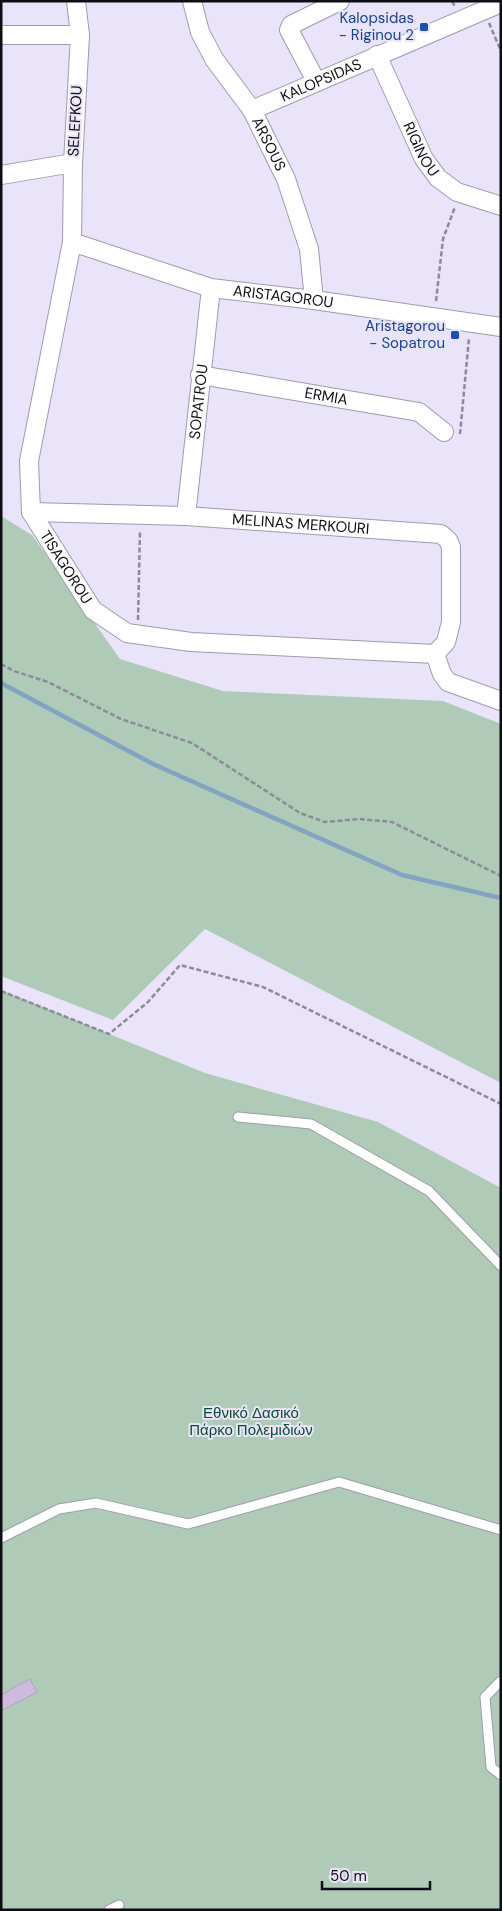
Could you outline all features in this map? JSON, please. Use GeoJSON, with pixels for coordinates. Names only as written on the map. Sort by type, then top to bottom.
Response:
{"type":"FeatureCollection","features":[{"type":"Feature","properties":{"kind":"street","name":"SELEFKOU"},"geometry":{"type":"LineString","coordinates":[[72,242],[73,163],[80,35],[76,1]]}},
{"type":"Feature","properties":{"kind":"street","name":"ARSOUS"},"geometry":{"type":"LineString","coordinates":[[192,1],[200,32],[214,59],[252,110],[286,178],[309,249],[314,300]]}},
{"type":"Feature","properties":{"kind":"street"},"geometry":{"type":"LineString","coordinates":[[316,82],[289,30],[291,24],[340,1]]}},
{"type":"Feature","properties":{"kind":"street","name":"KALOPSIDAS"},"geometry":{"type":"LineString","coordinates":[[252,110],[501,3]]}},
{"type":"Feature","properties":{"kind":"street"},"geometry":{"type":"LineString","coordinates":[[1,35],[80,35]]}},
{"type":"Feature","properties":{"kind":"street","name":"RIGINOU"},"geometry":{"type":"LineString","coordinates":[[377,55],[424,159],[438,178],[461,193],[501,206]]}},
{"type":"Feature","properties":{"kind":"street"},"geometry":{"type":"LineString","coordinates":[[1,175],[73,163]]}},
{"type":"Feature","properties":{"kind":"street"},"geometry":{"type":"LineString","coordinates":[[31,512],[29,461],[72,242]]}},
{"type":"Feature","properties":{"kind":"street","name":"ARISTAGOROU"},"geometry":{"type":"LineString","coordinates":[[72,242],[211,288],[314,300],[501,327]]}},
{"type":"Feature","properties":{"kind":"street","name":"SOPATROU"},"geometry":{"type":"LineString","coordinates":[[186,516],[211,288]]}},
{"type":"Feature","properties":{"kind":"street","name":"ERMIA"},"geometry":{"type":"LineString","coordinates":[[200,375],[419,412],[444,432]]}},
{"type":"Feature","properties":{"kind":"street","name":"MELINAS MERKOURI"},"geometry":{"type":"LineString","coordinates":[[31,512],[186,516],[441,534],[448,540],[451,547],[451,622],[446,642],[435,654]]}},
{"type":"Feature","properties":{"kind":"street","name":"TISAGOROU"},"geometry":{"type":"LineString","coordinates":[[31,512],[94,610],[127,633],[191,642],[435,654]]}},
{"type":"Feature","properties":{"kind":"street"},"geometry":{"type":"LineString","coordinates":[[435,654],[442,674],[448,682],[501,701]]}},
{"type":"Feature","properties":{"kind":"lane"},"geometry":{"type":"LineString","coordinates":[[238,1117],[311,1124],[421,1186],[429,1191],[501,1266]]}},
{"type":"Feature","properties":{"kind":"lane"},"geometry":{"type":"LineString","coordinates":[[1,1538],[59,1509],[77,1506],[96,1503],[188,1524],[339,1482],[501,1530]]}},
{"type":"Feature","properties":{"kind":"lane"},"geometry":{"type":"LineString","coordinates":[[501,1681],[485,1697],[491,1767],[501,1775]]}},
{"type":"Feature","properties":{"kind":"lane"},"geometry":{"type":"LineString","coordinates":[[109,1910],[119,1905]]}},
{"type":"Feature","properties":{"kind":"path"},"geometry":{"type":"LineString","coordinates":[[484,10],[501,51]]}},
{"type":"Feature","properties":{"kind":"path"},"geometry":{"type":"LineString","coordinates":[[434,317],[443,239],[461,193]]}},
{"type":"Feature","properties":{"kind":"path"},"geometry":{"type":"LineString","coordinates":[[444,432],[461,434],[470,323]]}},
{"type":"Feature","properties":{"kind":"path"},"geometry":{"type":"LineString","coordinates":[[138,634],[140,514]]}},
{"type":"Feature","properties":{"kind":"path"},"geometry":{"type":"LineString","coordinates":[[1,664],[14,671],[48,682],[120,719],[192,743],[300,812],[325,822],[360,819],[392,822],[501,876]]}},
{"type":"Feature","properties":{"kind":"path"},"geometry":{"type":"LineString","coordinates":[[1,991],[109,1034],[148,1002],[180,965],[263,987],[501,1104]]}},
{"type":"Feature","properties":{"kind":"green space"},"geometry":{"type":"Polygon","coordinates":[[[1,516],[32,535],[120,659],[223,691],[443,701],[501,724],[501,1083],[205,929],[113,1020],[1,976],[1,516]]]}},
{"type":"Feature","properties":{"kind":"green space","name":"Εθνικό Δασικό Πάρκο Πολεμιδιών"},"geometry":{"type":"Polygon","coordinates":[[[1,990],[205,1073],[378,1122],[501,1188],[501,1910],[1,1910],[1,990]]]}},
{"type":"Feature","properties":{"kind":"building"},"geometry":{"type":"Polygon","coordinates":[[[30,1679],[37,1692],[1,1711],[1,1695],[30,1679]]]}},
{"type":"Feature","properties":{"kind":"waterway"},"geometry":{"type":"LineString","coordinates":[[1,683],[153,764],[402,875],[501,898]]}},
{"type":"Feature","properties":{"kind":"place","name":"Kalopsidas - Riginou 2"},"geometry":{"type":"Point","coordinates":[424,27]}},
{"type":"Feature","properties":{"kind":"place","name":"Aristagorou - Sopatrou"},"geometry":{"type":"Point","coordinates":[455,335]}}]}
